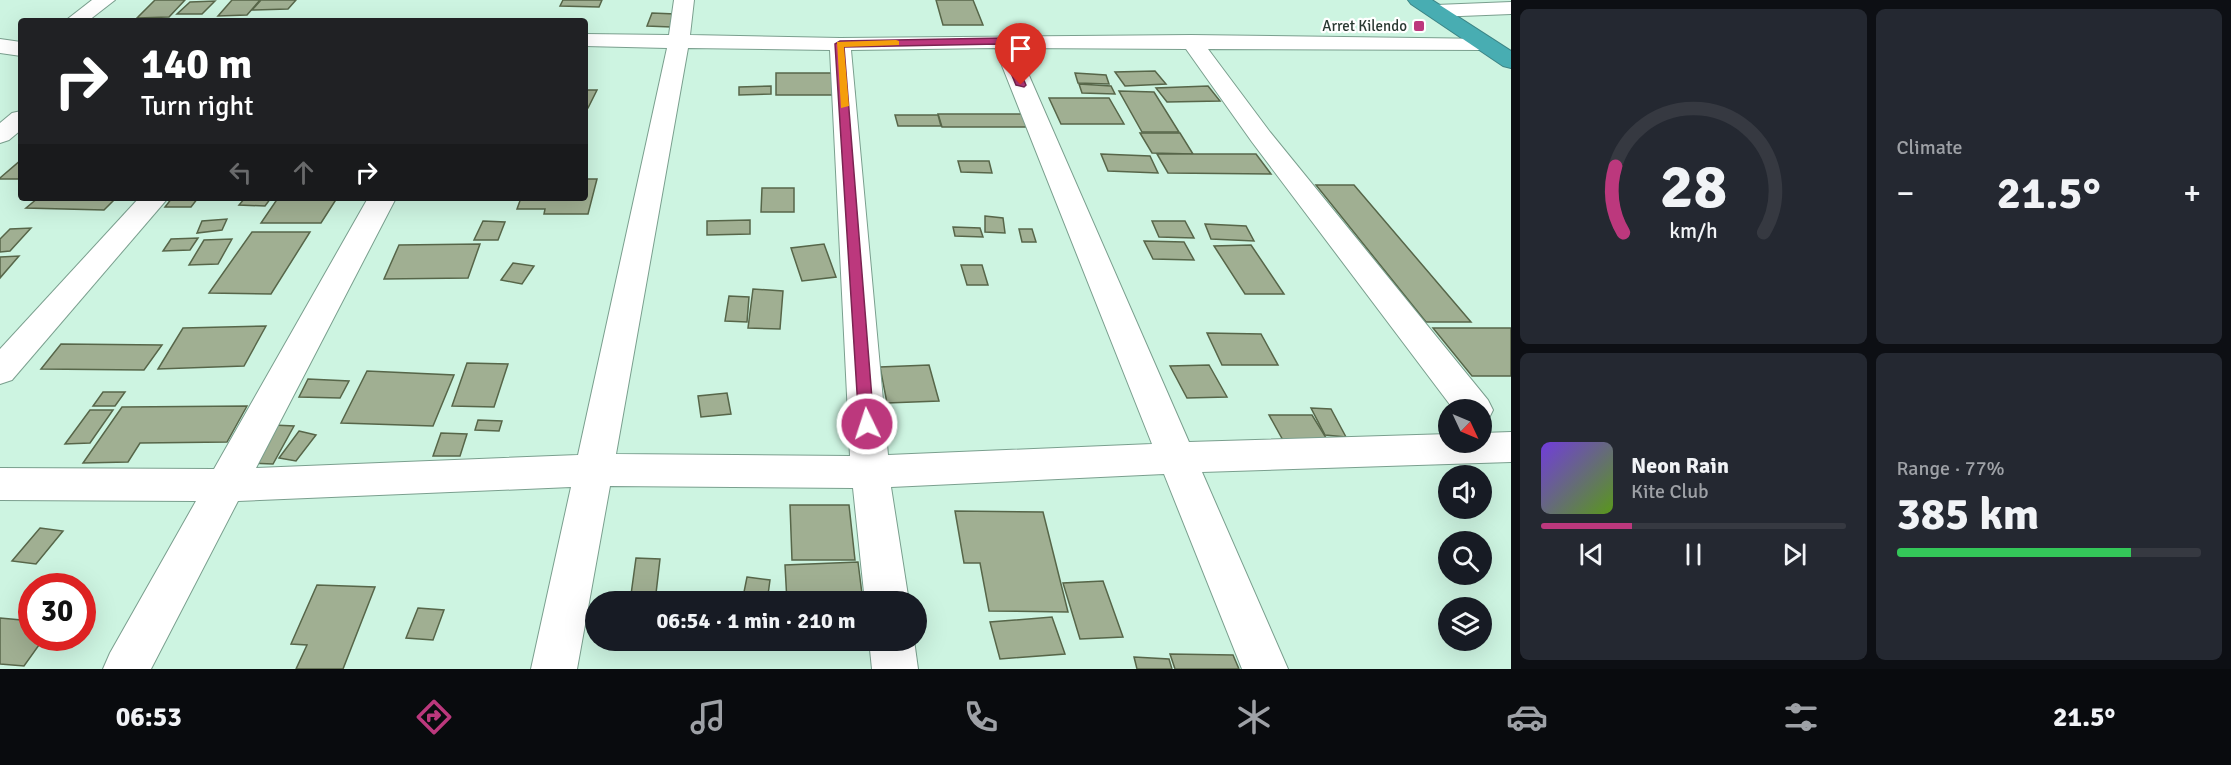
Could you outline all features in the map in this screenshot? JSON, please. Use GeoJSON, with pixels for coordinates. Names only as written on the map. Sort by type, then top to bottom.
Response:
{"type":"FeatureCollection","features":[{"type":"Feature","properties":{"kind":"highway"},"geometry":{"type":"LineString","coordinates":[[1427,5],[1511,61]]}},
{"type":"Feature","properties":{"kind":"street"},"geometry":{"type":"LineString","coordinates":[[79,18],[105,0]]}},
{"type":"Feature","properties":{"kind":"street"},"geometry":{"type":"LineString","coordinates":[[554,669],[679,41],[684,0]]}},
{"type":"Feature","properties":{"kind":"street"},"geometry":{"type":"LineString","coordinates":[[1427,5],[1511,8]]}},
{"type":"Feature","properties":{"kind":"street"},"geometry":{"type":"LineString","coordinates":[[588,40],[840,44],[1003,41],[1484,44]]}},
{"type":"Feature","properties":{"kind":"street"},"geometry":{"type":"LineString","coordinates":[[1003,41],[1175,458],[1265,669]]}},
{"type":"Feature","properties":{"kind":"street"},"geometry":{"type":"LineString","coordinates":[[1191,42],[1275,155],[1466,399]]}},
{"type":"Feature","properties":{"kind":"street"},"geometry":{"type":"LineString","coordinates":[[840,44],[870,472],[885,591]]}},
{"type":"Feature","properties":{"kind":"street"},"geometry":{"type":"LineString","coordinates":[[0,46],[18,49]]}},
{"type":"Feature","properties":{"kind":"street"},"geometry":{"type":"LineString","coordinates":[[0,135],[18,120]]}},
{"type":"Feature","properties":{"kind":"street"},"geometry":{"type":"LineString","coordinates":[[0,371],[151,201]]}},
{"type":"Feature","properties":{"kind":"street"},"geometry":{"type":"LineString","coordinates":[[126,669],[380,201]]}},
{"type":"Feature","properties":{"kind":"street"},"geometry":{"type":"LineString","coordinates":[[0,484],[224,485],[592,470],[870,472],[1502,442]]}},
{"type":"Feature","properties":{"kind":"street"},"geometry":{"type":"LineString","coordinates":[[893,651],[895,669]]}},
{"type":"Feature","properties":{"kind":"building"},"geometry":{"type":"Polygon","coordinates":[[[155,0],[185,0],[169,17],[137,18],[155,0]]]}},
{"type":"Feature","properties":{"kind":"building"},"geometry":{"type":"Polygon","coordinates":[[[232,0],[260,0],[247,15],[218,16],[232,0]]]}},
{"type":"Feature","properties":{"kind":"building"},"geometry":{"type":"Polygon","coordinates":[[[261,0],[296,0],[288,9],[252,10],[261,0]]]}},
{"type":"Feature","properties":{"kind":"building"},"geometry":{"type":"Polygon","coordinates":[[[563,0],[602,0],[599,7],[560,6],[563,0]]]}},
{"type":"Feature","properties":{"kind":"building"},"geometry":{"type":"Polygon","coordinates":[[[936,0],[973,0],[983,25],[943,25],[936,0]]]}},
{"type":"Feature","properties":{"kind":"building"},"geometry":{"type":"Polygon","coordinates":[[[215,1],[202,14],[177,14],[190,2],[215,1]]]}},
{"type":"Feature","properties":{"kind":"building"},"geometry":{"type":"Polygon","coordinates":[[[652,13],[675,14],[671,27],[647,26],[652,13]]]}},
{"type":"Feature","properties":{"kind":"building"},"geometry":{"type":"Polygon","coordinates":[[[1155,71],[1166,84],[1125,86],[1115,72],[1155,71]]]}},
{"type":"Feature","properties":{"kind":"building"},"geometry":{"type":"Polygon","coordinates":[[[776,73],[852,73],[855,95],[776,95],[776,73]]]}},
{"type":"Feature","properties":{"kind":"building"},"geometry":{"type":"Polygon","coordinates":[[[1075,73],[1106,75],[1109,84],[1078,83],[1075,73]]]}},
{"type":"Feature","properties":{"kind":"building"},"geometry":{"type":"Polygon","coordinates":[[[1079,84],[1111,86],[1115,94],[1082,93],[1079,84]]]}},
{"type":"Feature","properties":{"kind":"building"},"geometry":{"type":"Polygon","coordinates":[[[771,86],[771,94],[739,95],[739,87],[771,86]]]}},
{"type":"Feature","properties":{"kind":"building"},"geometry":{"type":"Polygon","coordinates":[[[1208,86],[1220,101],[1167,102],[1156,88],[1208,86]]]}},
{"type":"Feature","properties":{"kind":"building"},"geometry":{"type":"Polygon","coordinates":[[[588,90],[597,90],[588,108],[588,90]]]}},
{"type":"Feature","properties":{"kind":"building"},"geometry":{"type":"Polygon","coordinates":[[[1119,91],[1154,92],[1179,132],[1142,132],[1119,91]]]}},
{"type":"Feature","properties":{"kind":"building"},"geometry":{"type":"Polygon","coordinates":[[[1049,98],[1109,98],[1124,124],[1061,124],[1049,98]]]}},
{"type":"Feature","properties":{"kind":"building"},"geometry":{"type":"Polygon","coordinates":[[[938,114],[1025,114],[1031,127],[942,127],[938,114]]]}},
{"type":"Feature","properties":{"kind":"building"},"geometry":{"type":"Polygon","coordinates":[[[895,115],[938,115],[941,126],[898,126],[895,115]]]}},
{"type":"Feature","properties":{"kind":"building"},"geometry":{"type":"Polygon","coordinates":[[[1140,133],[1180,133],[1193,154],[1152,153],[1140,133]]]}},
{"type":"Feature","properties":{"kind":"building"},"geometry":{"type":"Polygon","coordinates":[[[1101,154],[1150,156],[1158,173],[1108,171],[1101,154]]]}},
{"type":"Feature","properties":{"kind":"building"},"geometry":{"type":"Polygon","coordinates":[[[1157,154],[1256,154],[1271,174],[1168,173],[1157,154]]]}},
{"type":"Feature","properties":{"kind":"building"},"geometry":{"type":"Polygon","coordinates":[[[958,161],[989,161],[992,173],[961,172],[958,161]]]}},
{"type":"Feature","properties":{"kind":"building"},"geometry":{"type":"Polygon","coordinates":[[[18,163],[18,179],[0,178],[18,163]]]}},
{"type":"Feature","properties":{"kind":"building"},"geometry":{"type":"Polygon","coordinates":[[[588,179],[597,179],[588,214],[544,214],[545,209],[517,209],[520,201],[588,201],[588,179]]]}},
{"type":"Feature","properties":{"kind":"building"},"geometry":{"type":"Polygon","coordinates":[[[1316,185],[1354,185],[1471,322],[1426,322],[1316,185]]]}},
{"type":"Feature","properties":{"kind":"building"},"geometry":{"type":"Polygon","coordinates":[[[762,188],[794,188],[794,212],[761,212],[762,188]]]}},
{"type":"Feature","properties":{"kind":"building"},"geometry":{"type":"Polygon","coordinates":[[[34,201],[113,201],[104,210],[26,208],[34,201]]]}},
{"type":"Feature","properties":{"kind":"building"},"geometry":{"type":"Polygon","coordinates":[[[170,201],[196,201],[191,207],[165,207],[170,201]]]}},
{"type":"Feature","properties":{"kind":"building"},"geometry":{"type":"Polygon","coordinates":[[[242,201],[269,201],[265,206],[239,205],[242,201]]]}},
{"type":"Feature","properties":{"kind":"building"},"geometry":{"type":"Polygon","coordinates":[[[276,201],[335,201],[321,223],[261,223],[276,201]]]}},
{"type":"Feature","properties":{"kind":"building"},"geometry":{"type":"Polygon","coordinates":[[[985,216],[1003,218],[1005,233],[985,232],[985,216]]]}},
{"type":"Feature","properties":{"kind":"building"},"geometry":{"type":"Polygon","coordinates":[[[227,219],[222,230],[197,233],[202,221],[227,219]]]}},
{"type":"Feature","properties":{"kind":"building"},"geometry":{"type":"Polygon","coordinates":[[[750,220],[750,234],[707,235],[707,221],[750,220]]]}},
{"type":"Feature","properties":{"kind":"building"},"geometry":{"type":"Polygon","coordinates":[[[483,221],[505,222],[498,240],[474,240],[483,221]]]}},
{"type":"Feature","properties":{"kind":"building"},"geometry":{"type":"Polygon","coordinates":[[[1152,221],[1185,221],[1194,238],[1159,237],[1152,221]]]}},
{"type":"Feature","properties":{"kind":"building"},"geometry":{"type":"Polygon","coordinates":[[[1205,224],[1246,226],[1254,241],[1211,239],[1205,224]]]}},
{"type":"Feature","properties":{"kind":"building"},"geometry":{"type":"Polygon","coordinates":[[[953,227],[980,228],[983,237],[955,236],[953,227]]]}},
{"type":"Feature","properties":{"kind":"building"},"geometry":{"type":"Polygon","coordinates":[[[31,228],[10,251],[0,252],[0,239],[10,229],[31,228]]]}},
{"type":"Feature","properties":{"kind":"building"},"geometry":{"type":"Polygon","coordinates":[[[1019,229],[1032,229],[1036,242],[1022,242],[1019,229]]]}},
{"type":"Feature","properties":{"kind":"building"},"geometry":{"type":"Polygon","coordinates":[[[252,232],[310,232],[271,294],[209,293],[252,232]]]}},
{"type":"Feature","properties":{"kind":"building"},"geometry":{"type":"Polygon","coordinates":[[[198,238],[190,250],[163,251],[171,239],[198,238]]]}},
{"type":"Feature","properties":{"kind":"building"},"geometry":{"type":"Polygon","coordinates":[[[232,239],[218,264],[189,265],[204,240],[232,239]]]}},
{"type":"Feature","properties":{"kind":"building"},"geometry":{"type":"Polygon","coordinates":[[[1144,241],[1184,242],[1194,260],[1153,259],[1144,241]]]}},
{"type":"Feature","properties":{"kind":"building"},"geometry":{"type":"Polygon","coordinates":[[[480,244],[468,278],[384,279],[399,245],[480,244]]]}},
{"type":"Feature","properties":{"kind":"building"},"geometry":{"type":"Polygon","coordinates":[[[824,244],[836,277],[802,281],[791,248],[824,244]]]}},
{"type":"Feature","properties":{"kind":"building"},"geometry":{"type":"Polygon","coordinates":[[[1251,245],[1284,294],[1245,294],[1214,246],[1251,245]]]}},
{"type":"Feature","properties":{"kind":"building"},"geometry":{"type":"Polygon","coordinates":[[[19,256],[0,278],[0,257],[19,256]]]}},
{"type":"Feature","properties":{"kind":"building"},"geometry":{"type":"Polygon","coordinates":[[[513,263],[534,266],[522,284],[501,280],[513,263]]]}},
{"type":"Feature","properties":{"kind":"building"},"geometry":{"type":"Polygon","coordinates":[[[961,265],[982,265],[988,285],[967,285],[961,265]]]}},
{"type":"Feature","properties":{"kind":"building"},"geometry":{"type":"Polygon","coordinates":[[[753,289],[783,291],[780,329],[748,328],[753,289]]]}},
{"type":"Feature","properties":{"kind":"building"},"geometry":{"type":"Polygon","coordinates":[[[729,296],[749,297],[747,322],[725,321],[729,296]]]}},
{"type":"Feature","properties":{"kind":"building"},"geometry":{"type":"Polygon","coordinates":[[[266,326],[244,366],[158,369],[183,328],[266,326]]]}},
{"type":"Feature","properties":{"kind":"building"},"geometry":{"type":"Polygon","coordinates":[[[1433,328],[1511,328],[1511,376],[1472,376],[1433,328]]]}},
{"type":"Feature","properties":{"kind":"building"},"geometry":{"type":"Polygon","coordinates":[[[1207,333],[1261,334],[1278,365],[1222,365],[1207,333]]]}},
{"type":"Feature","properties":{"kind":"building"},"geometry":{"type":"Polygon","coordinates":[[[61,344],[162,345],[144,370],[41,369],[61,344]]]}},
{"type":"Feature","properties":{"kind":"building"},"geometry":{"type":"Polygon","coordinates":[[[467,363],[508,364],[494,407],[452,406],[467,363]]]}},
{"type":"Feature","properties":{"kind":"building"},"geometry":{"type":"Polygon","coordinates":[[[929,365],[939,401],[887,403],[880,367],[929,365]]]}},
{"type":"Feature","properties":{"kind":"building"},"geometry":{"type":"Polygon","coordinates":[[[1209,365],[1227,397],[1187,398],[1170,366],[1209,365]]]}},
{"type":"Feature","properties":{"kind":"building"},"geometry":{"type":"Polygon","coordinates":[[[367,371],[454,375],[433,426],[341,423],[367,371]]]}},
{"type":"Feature","properties":{"kind":"building"},"geometry":{"type":"Polygon","coordinates":[[[308,379],[349,381],[340,398],[299,397],[308,379]]]}},
{"type":"Feature","properties":{"kind":"building"},"geometry":{"type":"Polygon","coordinates":[[[103,392],[125,392],[115,406],[93,406],[103,392]]]}},
{"type":"Feature","properties":{"kind":"building"},"geometry":{"type":"Polygon","coordinates":[[[727,393],[731,414],[701,417],[698,396],[727,393]]]}},
{"type":"Feature","properties":{"kind":"building"},"geometry":{"type":"Polygon","coordinates":[[[247,406],[227,442],[140,443],[128,462],[83,463],[122,407],[247,406]]]}},
{"type":"Feature","properties":{"kind":"building"},"geometry":{"type":"Polygon","coordinates":[[[1311,408],[1331,409],[1346,437],[1325,435],[1311,408]]]}},
{"type":"Feature","properties":{"kind":"building"},"geometry":{"type":"Polygon","coordinates":[[[90,410],[113,410],[90,443],[65,444],[90,410]]]}},
{"type":"Feature","properties":{"kind":"building"},"geometry":{"type":"Polygon","coordinates":[[[1269,415],[1312,415],[1328,441],[1284,442],[1269,415]]]}},
{"type":"Feature","properties":{"kind":"building"},"geometry":{"type":"Polygon","coordinates":[[[478,420],[502,421],[499,431],[475,430],[478,420]]]}},
{"type":"Feature","properties":{"kind":"building"},"geometry":{"type":"Polygon","coordinates":[[[273,425],[294,426],[273,464],[250,463],[273,425]]]}},
{"type":"Feature","properties":{"kind":"building"},"geometry":{"type":"Polygon","coordinates":[[[299,431],[316,435],[296,461],[279,458],[299,431]]]}},
{"type":"Feature","properties":{"kind":"building"},"geometry":{"type":"Polygon","coordinates":[[[441,433],[467,434],[460,456],[433,456],[441,433]]]}},
{"type":"Feature","properties":{"kind":"building"},"geometry":{"type":"Polygon","coordinates":[[[790,505],[849,505],[855,560],[792,560],[790,505]]]}},
{"type":"Feature","properties":{"kind":"building"},"geometry":{"type":"Polygon","coordinates":[[[955,511],[1043,512],[1068,612],[989,611],[980,563],[964,563],[955,511]]]}},
{"type":"Feature","properties":{"kind":"building"},"geometry":{"type":"Polygon","coordinates":[[[40,528],[63,531],[36,564],[12,561],[40,528]]]}},
{"type":"Feature","properties":{"kind":"building"},"geometry":{"type":"Polygon","coordinates":[[[636,558],[660,559],[656,591],[632,591],[636,558]]]}},
{"type":"Feature","properties":{"kind":"building"},"geometry":{"type":"Polygon","coordinates":[[[858,562],[862,591],[786,591],[785,565],[858,562]]]}},
{"type":"Feature","properties":{"kind":"building"},"geometry":{"type":"Polygon","coordinates":[[[747,577],[770,580],[768,591],[744,591],[747,577]]]}},
{"type":"Feature","properties":{"kind":"building"},"geometry":{"type":"Polygon","coordinates":[[[1103,581],[1123,637],[1080,639],[1063,583],[1103,581]]]}},
{"type":"Feature","properties":{"kind":"building"},"geometry":{"type":"Polygon","coordinates":[[[317,585],[375,587],[343,669],[296,669],[307,645],[291,644],[317,585]]]}},
{"type":"Feature","properties":{"kind":"building"},"geometry":{"type":"Polygon","coordinates":[[[418,608],[444,610],[433,640],[406,638],[418,608]]]}},
{"type":"Feature","properties":{"kind":"building"},"geometry":{"type":"Polygon","coordinates":[[[1052,617],[1065,654],[1000,659],[990,622],[1052,617]]]}},
{"type":"Feature","properties":{"kind":"building"},"geometry":{"type":"Polygon","coordinates":[[[0,618],[18,620],[18,651],[35,651],[24,666],[0,664],[0,618]]]}},
{"type":"Feature","properties":{"kind":"building"},"geometry":{"type":"Polygon","coordinates":[[[1170,654],[1233,655],[1239,669],[1175,669],[1170,654]]]}},
{"type":"Feature","properties":{"kind":"building"},"geometry":{"type":"Polygon","coordinates":[[[1134,657],[1169,659],[1172,669],[1137,669],[1134,657]]]}},
{"type":"Feature","properties":{"kind":"slow traffic"},"geometry":{"type":"LineString","coordinates":[[844,106],[840,44],[896,43]]}},
{"type":"Feature","properties":{"kind":"place","name":"Arret Kilendo"},"geometry":{"type":"Point","coordinates":[1419,26]}},
{"type":"Feature","properties":{"kind":"route"},"geometry":{"type":"LineString","coordinates":[[867,424],[840,44],[1003,41],[1021,85]]}}]}
